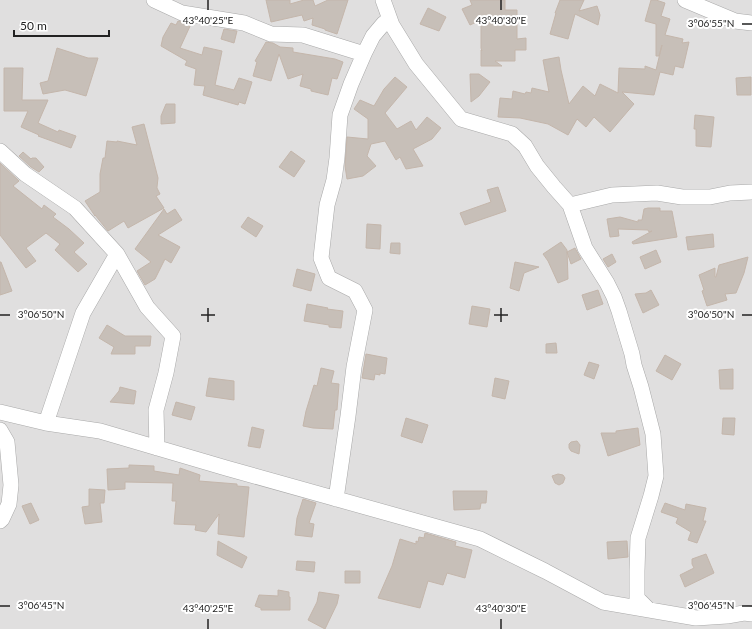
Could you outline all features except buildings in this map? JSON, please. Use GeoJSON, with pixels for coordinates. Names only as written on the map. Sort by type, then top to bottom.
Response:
{"type":"FeatureCollection","features":[{"type":"Feature","properties":{"kind":"street"},"geometry":{"type":"LineString","coordinates":[[154,0],[182,13],[244,23],[271,34],[302,35],[364,54]]}},
{"type":"Feature","properties":{"kind":"street"},"geometry":{"type":"LineString","coordinates":[[383,0],[392,25],[416,64],[461,119],[512,134],[525,146],[537,166],[570,205],[585,248],[614,297],[641,387],[652,434],[656,476],[638,538],[636,571],[637,598],[648,610]]}},
{"type":"Feature","properties":{"kind":"street"},"geometry":{"type":"LineString","coordinates":[[685,0],[735,21],[752,23]]}},
{"type":"Feature","properties":{"kind":"street"},"geometry":{"type":"LineString","coordinates":[[336,499],[354,367],[365,310],[355,291],[329,278],[321,258],[327,205],[334,180],[340,115],[351,84],[373,36],[384,23],[392,25]]}},
{"type":"Feature","properties":{"kind":"street"},"geometry":{"type":"LineString","coordinates":[[0,151],[25,174],[75,208],[117,254],[147,307],[173,336],[166,373],[156,410],[157,448]]}},
{"type":"Feature","properties":{"kind":"street"},"geometry":{"type":"LineString","coordinates":[[570,205],[612,195],[657,193],[682,197],[710,197],[730,193],[752,192]]}},
{"type":"Feature","properties":{"kind":"street"},"geometry":{"type":"LineString","coordinates":[[46,423],[83,313],[117,254]]}},
{"type":"Feature","properties":{"kind":"street"},"geometry":{"type":"LineString","coordinates":[[0,412],[46,423],[100,431],[480,539],[603,602],[648,610],[699,624],[727,616],[744,613],[752,614]]}},
{"type":"Feature","properties":{"kind":"street"},"geometry":{"type":"LineString","coordinates":[[0,430],[7,442],[11,485],[9,504],[0,521]]}},
{"type":"Feature","properties":{"kind":"shaded area"},"geometry":{"type":"Polygon","coordinates":[[[0,0],[752,0],[752,629],[0,629],[0,0]]]}}]}
